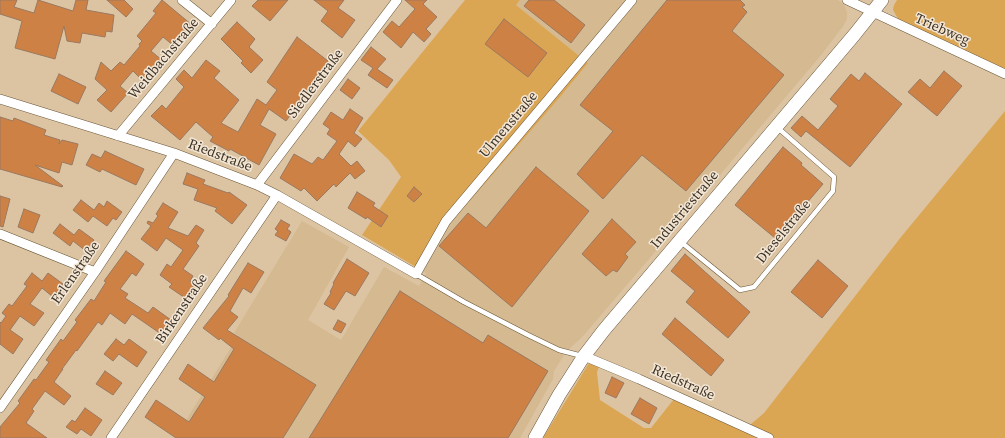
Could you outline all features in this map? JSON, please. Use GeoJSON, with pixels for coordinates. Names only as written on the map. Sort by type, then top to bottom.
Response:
{"type":"FeatureCollection","features":[{"type":"Feature","properties":{"kind":"street"},"geometry":{"type":"LineString","coordinates":[[182,0],[212,24]]}},
{"type":"Feature","properties":{"kind":"street","name":"Weidbachstraße"},"geometry":{"type":"LineString","coordinates":[[118,136],[231,0]]}},
{"type":"Feature","properties":{"kind":"street","name":"Siedlerstraße"},"geometry":{"type":"LineString","coordinates":[[257,185],[397,0]]}},
{"type":"Feature","properties":{"kind":"street","name":"Ulmenstraße"},"geometry":{"type":"LineString","coordinates":[[416,274],[446,221],[632,0]]}},
{"type":"Feature","properties":{"kind":"street","name":"Triebweg"},"geometry":{"type":"LineString","coordinates":[[847,0],[1005,74]]}},
{"type":"Feature","properties":{"kind":"street","name":"Industriestraße"},"geometry":{"type":"LineString","coordinates":[[534,438],[584,356],[604,330],[882,0]]}},
{"type":"Feature","properties":{"kind":"street","name":"Riedstraße"},"geometry":{"type":"LineString","coordinates":[[0,99],[174,153],[257,185],[416,274]]}},
{"type":"Feature","properties":{"kind":"street","name":"Erlenstraße"},"geometry":{"type":"LineString","coordinates":[[0,408],[95,272],[174,153]]}},
{"type":"Feature","properties":{"kind":"street","name":"Birkenstraße"},"geometry":{"type":"LineString","coordinates":[[111,438],[277,195]]}},
{"type":"Feature","properties":{"kind":"street"},"geometry":{"type":"LineString","coordinates":[[0,234],[95,272]]}},
{"type":"Feature","properties":{"kind":"street","name":"Riedstraße"},"geometry":{"type":"LineString","coordinates":[[584,356],[639,379],[769,438]]}},
{"type":"Feature","properties":{"kind":"lane","name":"Dieselstraße"},"geometry":{"type":"LineString","coordinates":[[679,241],[740,290],[754,287],[833,191],[834,177],[776,127]]}},
{"type":"Feature","properties":{"kind":"lane"},"geometry":{"type":"LineString","coordinates":[[416,274],[464,302],[528,335],[559,350],[584,356]]}},
{"type":"Feature","properties":{"kind":"shaded area"},"geometry":{"type":"Polygon","coordinates":[[[465,0],[520,0],[516,5],[588,63],[447,227],[421,270],[362,235],[401,177],[389,160],[358,131],[465,0]]]}},
{"type":"Feature","properties":{"kind":"shaded area"},"geometry":{"type":"Polygon","coordinates":[[[520,0],[838,0],[844,5],[847,12],[847,19],[822,54],[644,265],[583,336],[566,352],[554,371],[553,379],[520,438],[175,438],[238,336],[234,333],[302,221],[349,247],[308,320],[341,340],[384,267],[419,286],[426,273],[421,270],[447,227],[588,63],[516,5],[520,0]]]}},
{"type":"Feature","properties":{"kind":"shaded area"},"geometry":{"type":"Polygon","coordinates":[[[897,0],[1005,0],[1005,70],[900,22],[893,10],[897,0]]]}},
{"type":"Feature","properties":{"kind":"shaded area"},"geometry":{"type":"Polygon","coordinates":[[[1005,111],[1005,438],[543,438],[589,363],[599,367],[597,372],[600,400],[644,428],[651,428],[674,399],[744,430],[764,413],[901,237],[1005,111]]]}},
{"type":"Feature","properties":{"kind":"building"},"geometry":{"type":"Polygon","coordinates":[[[0,0],[17,0],[14,7],[34,13],[38,0],[73,11],[76,0],[88,0],[86,10],[114,15],[112,32],[106,31],[105,37],[82,33],[80,43],[67,41],[64,26],[55,59],[15,48],[22,21],[0,14],[0,0]]]}},
{"type":"Feature","properties":{"kind":"building"},"geometry":{"type":"Polygon","coordinates":[[[107,0],[124,0],[133,9],[126,17],[107,0]]]}},
{"type":"Feature","properties":{"kind":"building"},"geometry":{"type":"Polygon","coordinates":[[[162,0],[192,25],[174,46],[163,37],[151,51],[163,61],[144,82],[133,71],[120,86],[128,93],[111,112],[97,100],[107,90],[95,79],[101,62],[111,71],[120,62],[124,65],[140,46],[139,44],[142,41],[137,36],[156,13],[153,11],[162,0]]]}},
{"type":"Feature","properties":{"kind":"building"},"geometry":{"type":"Polygon","coordinates":[[[258,0],[288,0],[270,21],[252,6],[258,0]]]}},
{"type":"Feature","properties":{"kind":"building"},"geometry":{"type":"Polygon","coordinates":[[[314,0],[344,0],[338,8],[355,20],[342,38],[321,21],[328,11],[314,0]]]}},
{"type":"Feature","properties":{"kind":"building"},"geometry":{"type":"Polygon","coordinates":[[[405,0],[427,0],[423,4],[437,17],[426,29],[431,34],[424,42],[413,32],[401,48],[383,32],[392,21],[399,27],[415,9],[405,0]]]}},
{"type":"Feature","properties":{"kind":"building"},"geometry":{"type":"Polygon","coordinates":[[[529,0],[554,0],[585,25],[571,43],[524,6],[529,0]]]}},
{"type":"Feature","properties":{"kind":"building"},"geometry":{"type":"Polygon","coordinates":[[[667,0],[740,0],[745,5],[742,7],[747,12],[732,31],[784,75],[686,191],[642,155],[603,199],[577,174],[613,131],[580,105],[667,0]]]}},
{"type":"Feature","properties":{"kind":"building"},"geometry":{"type":"Polygon","coordinates":[[[504,19],[547,53],[528,77],[485,44],[504,19]]]}},
{"type":"Feature","properties":{"kind":"building"},"geometry":{"type":"Polygon","coordinates":[[[237,22],[255,39],[249,47],[263,60],[251,73],[241,63],[243,61],[221,39],[237,22]]]}},
{"type":"Feature","properties":{"kind":"building"},"geometry":{"type":"Polygon","coordinates":[[[297,37],[328,61],[286,121],[269,109],[260,125],[276,134],[259,165],[230,149],[229,151],[210,141],[213,137],[196,122],[180,140],[151,116],[162,105],[166,109],[184,87],[176,79],[184,70],[192,78],[206,60],[220,71],[214,78],[239,100],[221,123],[238,132],[257,99],[266,105],[277,90],[267,82],[297,37]]]}},
{"type":"Feature","properties":{"kind":"building"},"geometry":{"type":"Polygon","coordinates":[[[371,47],[386,59],[377,69],[393,80],[387,88],[368,75],[373,68],[361,60],[371,47]]]}},
{"type":"Feature","properties":{"kind":"building"},"geometry":{"type":"Polygon","coordinates":[[[944,71],[962,86],[937,116],[908,92],[920,79],[930,88],[944,71]]]}},
{"type":"Feature","properties":{"kind":"building"},"geometry":{"type":"Polygon","coordinates":[[[865,73],[902,104],[850,167],[806,131],[801,137],[791,128],[802,116],[818,130],[838,106],[830,99],[851,74],[859,81],[865,73]]]}},
{"type":"Feature","properties":{"kind":"building"},"geometry":{"type":"Polygon","coordinates":[[[59,74],[86,87],[78,104],[51,91],[59,74]]]}},
{"type":"Feature","properties":{"kind":"building"},"geometry":{"type":"Polygon","coordinates":[[[348,79],[360,88],[352,99],[340,90],[348,79]]]}},
{"type":"Feature","properties":{"kind":"building"},"geometry":{"type":"Polygon","coordinates":[[[350,109],[363,118],[354,133],[362,139],[355,147],[348,141],[339,154],[351,166],[357,161],[365,171],[355,179],[350,173],[336,187],[334,184],[317,201],[304,188],[301,191],[280,178],[294,154],[312,164],[318,157],[323,160],[337,141],[327,134],[330,129],[323,124],[331,112],[343,120],[350,109]]]}},
{"type":"Feature","properties":{"kind":"building"},"geometry":{"type":"Polygon","coordinates":[[[0,117],[13,121],[14,118],[46,130],[44,135],[60,140],[59,144],[62,140],[78,144],[72,165],[62,162],[59,173],[35,165],[63,186],[62,187],[0,169],[0,117]]]}},
{"type":"Feature","properties":{"kind":"building"},"geometry":{"type":"Polygon","coordinates":[[[783,147],[823,184],[800,211],[799,209],[775,238],[735,205],[783,147]]]}},
{"type":"Feature","properties":{"kind":"building"},"geometry":{"type":"Polygon","coordinates":[[[105,151],[144,169],[136,185],[102,169],[100,172],[86,165],[92,154],[101,158],[105,151]]]}},
{"type":"Feature","properties":{"kind":"building"},"geometry":{"type":"Polygon","coordinates":[[[536,167],[589,211],[512,307],[439,246],[468,213],[486,228],[536,167]]]}},
{"type":"Feature","properties":{"kind":"building"},"geometry":{"type":"Polygon","coordinates":[[[187,173],[205,180],[203,184],[228,193],[229,192],[247,205],[232,224],[215,211],[217,208],[194,200],[198,189],[183,184],[187,173]]]}},
{"type":"Feature","properties":{"kind":"building"},"geometry":{"type":"Polygon","coordinates":[[[414,187],[422,194],[414,202],[407,196],[414,187]]]}},
{"type":"Feature","properties":{"kind":"building"},"geometry":{"type":"Polygon","coordinates":[[[357,192],[375,203],[373,206],[388,216],[381,227],[367,217],[366,219],[348,208],[357,192]]]}},
{"type":"Feature","properties":{"kind":"building"},"geometry":{"type":"Polygon","coordinates":[[[0,196],[10,199],[3,227],[0,226],[0,196]]]}},
{"type":"Feature","properties":{"kind":"building"},"geometry":{"type":"Polygon","coordinates":[[[81,200],[94,210],[99,203],[104,207],[107,201],[122,212],[116,220],[113,218],[107,226],[93,216],[88,222],[73,210],[81,200]]]}},
{"type":"Feature","properties":{"kind":"building"},"geometry":{"type":"Polygon","coordinates":[[[163,203],[178,212],[168,228],[188,236],[196,225],[204,230],[196,243],[199,246],[183,269],[193,276],[190,281],[197,286],[188,300],[169,287],[172,284],[160,275],[167,264],[171,267],[183,250],[166,238],[157,251],[141,239],[151,226],[147,223],[148,221],[153,223],[158,216],[156,214],[163,203]]]}},
{"type":"Feature","properties":{"kind":"building"},"geometry":{"type":"Polygon","coordinates":[[[24,209],[40,215],[33,233],[18,227],[24,209]]]}},
{"type":"Feature","properties":{"kind":"building"},"geometry":{"type":"Polygon","coordinates":[[[612,219],[636,242],[625,254],[628,257],[617,272],[613,270],[606,276],[582,254],[612,219]]]}},
{"type":"Feature","properties":{"kind":"building"},"geometry":{"type":"Polygon","coordinates":[[[281,220],[290,225],[287,229],[291,232],[286,241],[275,235],[278,231],[275,229],[281,220]]]}},
{"type":"Feature","properties":{"kind":"building"},"geometry":{"type":"Polygon","coordinates":[[[60,224],[74,235],[79,229],[94,240],[86,251],[73,241],[70,246],[53,233],[60,224]]]}},
{"type":"Feature","properties":{"kind":"building"},"geometry":{"type":"Polygon","coordinates":[[[126,251],[144,264],[136,276],[132,273],[120,289],[128,294],[125,298],[148,313],[153,307],[171,320],[161,334],[132,314],[125,324],[110,313],[102,325],[98,322],[62,369],[54,382],[71,396],[64,405],[45,391],[32,409],[34,411],[26,423],[47,438],[0,438],[0,427],[20,403],[18,401],[34,379],[36,380],[49,362],[46,360],[61,339],[63,341],[77,322],[75,320],[91,299],[94,301],[106,282],[104,281],[126,251]]]}},
{"type":"Feature","properties":{"kind":"building"},"geometry":{"type":"Polygon","coordinates":[[[685,254],[750,312],[728,338],[686,302],[695,291],[671,271],[685,254]]]}},
{"type":"Feature","properties":{"kind":"building"},"geometry":{"type":"Polygon","coordinates":[[[347,259],[369,273],[355,296],[346,291],[334,310],[324,304],[331,293],[333,283],[347,259]]]}},
{"type":"Feature","properties":{"kind":"building"},"geometry":{"type":"Polygon","coordinates":[[[818,260],[848,286],[822,318],[791,292],[818,260]]]}},
{"type":"Feature","properties":{"kind":"building"},"geometry":{"type":"Polygon","coordinates":[[[248,263],[264,272],[251,293],[243,288],[230,311],[238,317],[227,330],[316,385],[283,438],[176,438],[145,417],[156,400],[189,422],[205,397],[179,379],[188,364],[214,382],[234,349],[220,338],[219,340],[203,328],[229,296],[228,295],[248,263]]]}},
{"type":"Feature","properties":{"kind":"building"},"geometry":{"type":"Polygon","coordinates":[[[32,273],[42,281],[48,273],[63,284],[53,297],[42,288],[30,304],[44,313],[34,326],[20,316],[10,330],[23,339],[13,354],[0,344],[0,322],[1,323],[6,316],[2,313],[9,304],[12,306],[27,286],[24,284],[32,273]]]}},
{"type":"Feature","properties":{"kind":"building"},"geometry":{"type":"Polygon","coordinates":[[[400,291],[483,343],[488,335],[548,371],[508,438],[309,438],[400,291]]]}},
{"type":"Feature","properties":{"kind":"building"},"geometry":{"type":"Polygon","coordinates":[[[675,318],[724,360],[711,376],[662,334],[675,318]]]}},
{"type":"Feature","properties":{"kind":"building"},"geometry":{"type":"Polygon","coordinates":[[[338,320],[346,324],[341,333],[333,329],[338,320]]]}},
{"type":"Feature","properties":{"kind":"building"},"geometry":{"type":"Polygon","coordinates":[[[116,339],[124,345],[129,339],[147,352],[137,367],[119,354],[113,361],[104,354],[116,339]]]}},
{"type":"Feature","properties":{"kind":"building"},"geometry":{"type":"Polygon","coordinates":[[[105,371],[122,383],[113,395],[96,384],[105,371]]]}},
{"type":"Feature","properties":{"kind":"building"},"geometry":{"type":"Polygon","coordinates":[[[612,377],[624,383],[616,398],[605,393],[612,377]]]}},
{"type":"Feature","properties":{"kind":"building"},"geometry":{"type":"Polygon","coordinates":[[[640,398],[657,408],[649,424],[631,414],[640,398]]]}},
{"type":"Feature","properties":{"kind":"building"},"geometry":{"type":"Polygon","coordinates":[[[85,408],[102,420],[91,436],[81,429],[77,434],[66,427],[72,420],[75,422],[85,408]]]}}]}
